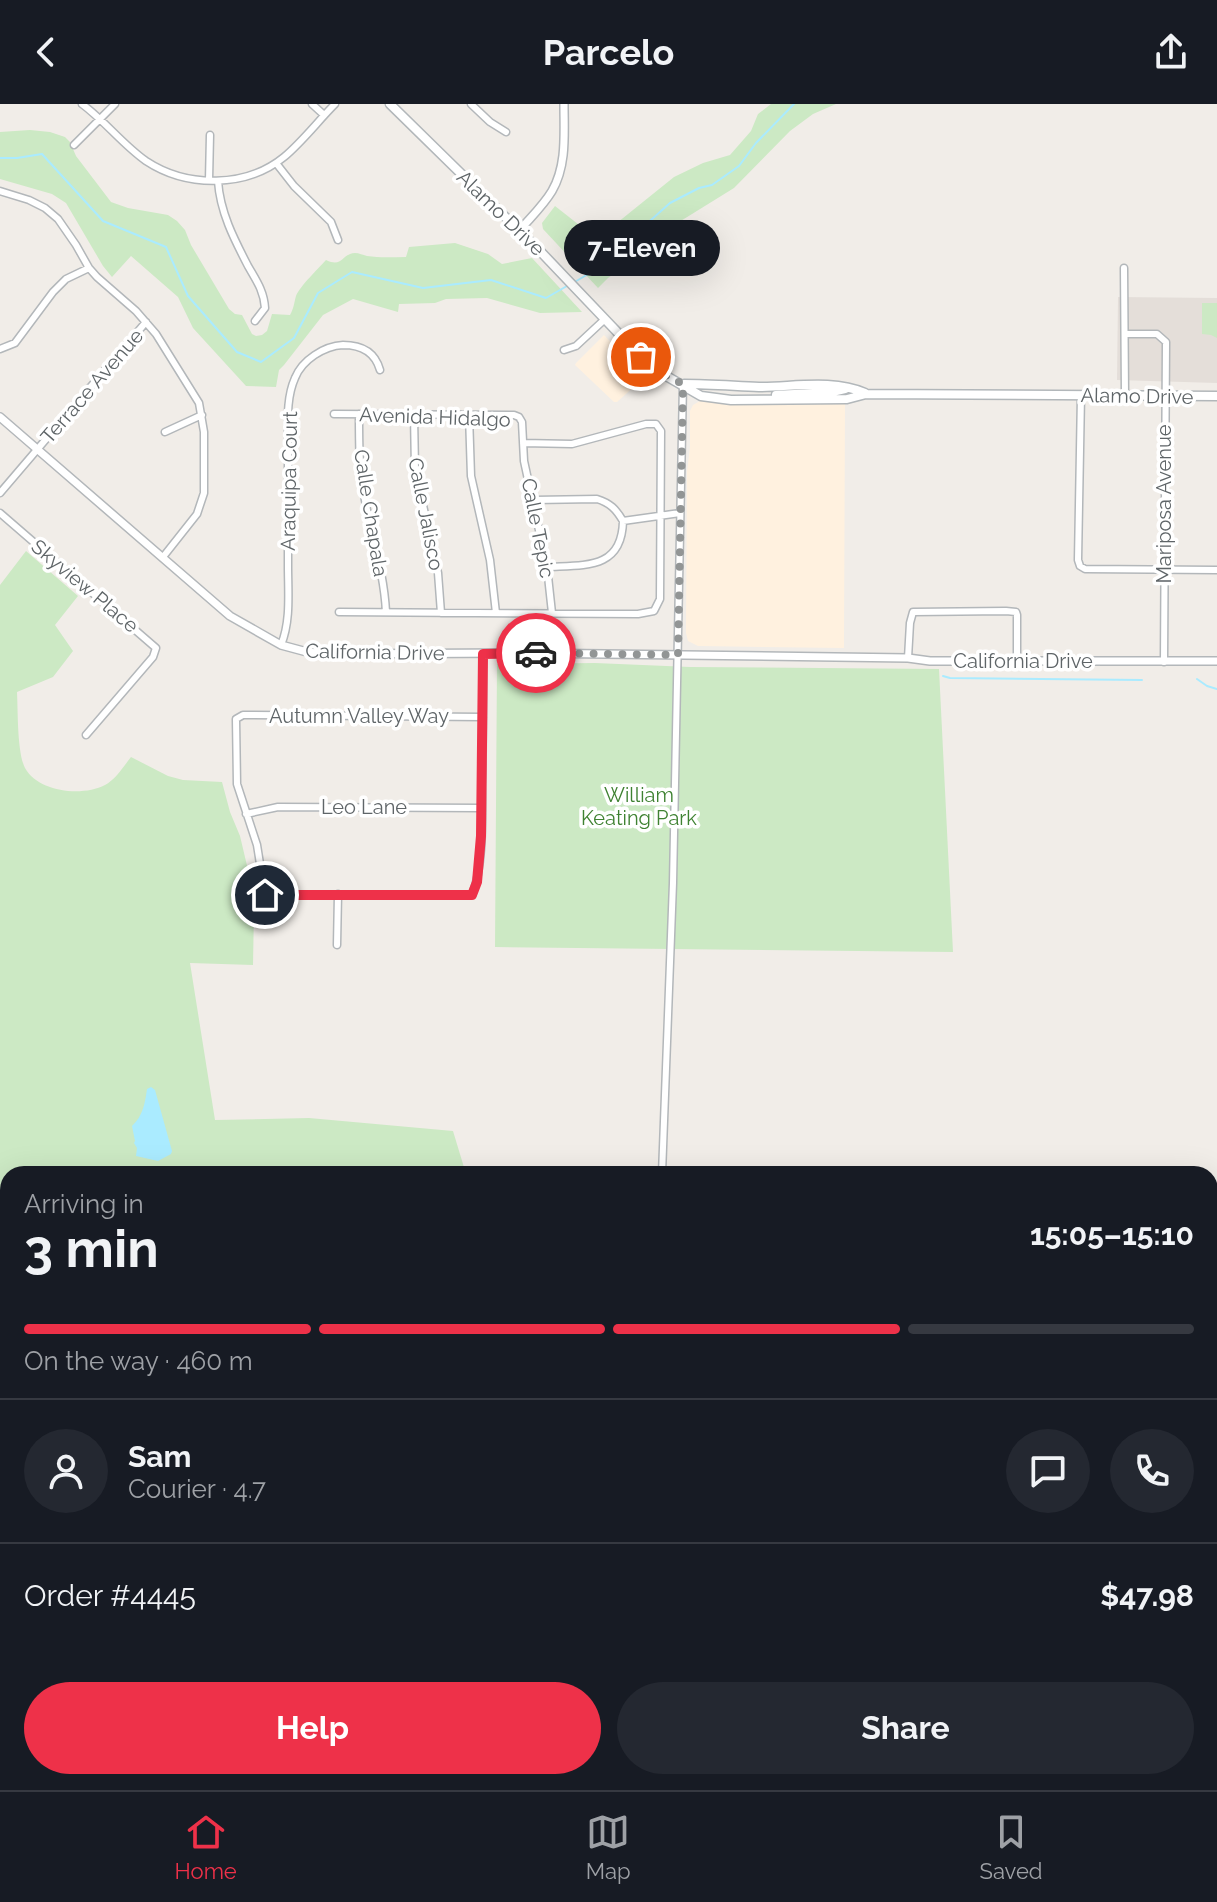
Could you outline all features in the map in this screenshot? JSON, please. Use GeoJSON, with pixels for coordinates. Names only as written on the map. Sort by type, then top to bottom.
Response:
{"type":"FeatureCollection","features":[{"type":"Feature","properties":{"kind":"main road","name":"Alamo Drive"},"geometry":{"type":"LineString","coordinates":[[390,104],[540,251],[641,357],[661,373],[701,396],[731,400],[847,399],[866,394],[1217,396]]}},
{"type":"Feature","properties":{"kind":"main road","name":"Alamo Drive"},"geometry":{"type":"LineString","coordinates":[[683,384],[850,387],[866,394]]}},
{"type":"Feature","properties":{"kind":"main road"},"geometry":{"type":"LineString","coordinates":[[761,400],[776,395],[832,392],[850,387]]}},
{"type":"Feature","properties":{"kind":"street"},"geometry":{"type":"LineString","coordinates":[[82,104],[155,166],[191,179],[218,181],[246,176],[276,163],[335,104]]}},
{"type":"Feature","properties":{"kind":"street"},"geometry":{"type":"LineString","coordinates":[[74,145],[115,104]]}},
{"type":"Feature","properties":{"kind":"street"},"geometry":{"type":"LineString","coordinates":[[312,104],[324,115]]}},
{"type":"Feature","properties":{"kind":"street"},"geometry":{"type":"LineString","coordinates":[[471,104],[506,132]]}},
{"type":"Feature","properties":{"kind":"street"},"geometry":{"type":"LineString","coordinates":[[519,231],[550,194],[559,178],[563,162],[564,104]]}},
{"type":"Feature","properties":{"kind":"street"},"geometry":{"type":"LineString","coordinates":[[209,180],[210,135]]}},
{"type":"Feature","properties":{"kind":"street"},"geometry":{"type":"LineString","coordinates":[[276,163],[294,186],[331,222],[338,240]]}},
{"type":"Feature","properties":{"kind":"street"},"geometry":{"type":"LineString","coordinates":[[218,181],[227,224],[260,287],[265,308],[255,321]]}},
{"type":"Feature","properties":{"kind":"street"},"geometry":{"type":"LineString","coordinates":[[0,191],[29,200],[58,219],[89,268],[156,334],[195,396],[204,432],[205,481],[201,505],[163,557]]}},
{"type":"Feature","properties":{"kind":"street"},"geometry":{"type":"LineString","coordinates":[[0,349],[15,343],[66,279],[89,268]]}},
{"type":"Feature","properties":{"kind":"street"},"geometry":{"type":"LineString","coordinates":[[1124,268],[1125,395]]}},
{"type":"Feature","properties":{"kind":"street"},"geometry":{"type":"LineString","coordinates":[[564,350],[576,346],[605,319]]}},
{"type":"Feature","properties":{"kind":"street","name":"Terrace Avenue"},"geometry":{"type":"LineString","coordinates":[[0,493],[146,322]]}},
{"type":"Feature","properties":{"kind":"street","name":"Mariposa Avenue"},"geometry":{"type":"LineString","coordinates":[[1125,334],[1157,334],[1166,342],[1164,662]]}},
{"type":"Feature","properties":{"kind":"street","name":"Araquipa Court"},"geometry":{"type":"LineString","coordinates":[[281,645],[287,631],[288,408],[296,374],[318,353],[344,345],[366,350],[374,356],[380,370]]}},
{"type":"Feature","properties":{"kind":"street"},"geometry":{"type":"LineString","coordinates":[[662,1166],[673,883],[683,384]]}},
{"type":"Feature","properties":{"kind":"street"},"geometry":{"type":"LineString","coordinates":[[1081,395],[1079,563],[1082,568],[1217,570]]}},
{"type":"Feature","properties":{"kind":"street","name":"Avenida Hidalgo"},"geometry":{"type":"LineString","coordinates":[[334,414],[514,415],[522,422],[523,443],[572,444],[656,424],[661,431],[660,516]]}},
{"type":"Feature","properties":{"kind":"street","name":"Calle Chapala"},"geometry":{"type":"LineString","coordinates":[[359,414],[364,497],[378,554],[386,612]]}},
{"type":"Feature","properties":{"kind":"street"},"geometry":{"type":"LineString","coordinates":[[165,432],[202,415]]}},
{"type":"Feature","properties":{"kind":"street","name":"Calle Jalisco"},"geometry":{"type":"LineString","coordinates":[[414,415],[415,469],[438,573],[441,613]]}},
{"type":"Feature","properties":{"kind":"street"},"geometry":{"type":"LineString","coordinates":[[469,415],[471,476],[490,560],[496,613]]}},
{"type":"Feature","properties":{"kind":"street","name":"California Drive"},"geometry":{"type":"LineString","coordinates":[[0,417],[230,616],[294,650],[328,654],[1217,661]]}},
{"type":"Feature","properties":{"kind":"street","name":"Calle Tepic"},"geometry":{"type":"LineString","coordinates":[[523,443],[524,461],[547,567],[552,613]]}},
{"type":"Feature","properties":{"kind":"street"},"geometry":{"type":"LineString","coordinates":[[534,500],[597,499],[607,502],[623,521],[622,540],[603,561],[547,567]]}},
{"type":"Feature","properties":{"kind":"street","name":"Skyview Place"},"geometry":{"type":"LineString","coordinates":[[0,513],[156,648],[155,655],[86,735]]}},
{"type":"Feature","properties":{"kind":"street"},"geometry":{"type":"LineString","coordinates":[[623,521],[680,513]]}},
{"type":"Feature","properties":{"kind":"street"},"geometry":{"type":"LineString","coordinates":[[339,612],[654,611],[660,599],[660,516]]}},
{"type":"Feature","properties":{"kind":"street"},"geometry":{"type":"LineString","coordinates":[[908,658],[913,612],[1006,611],[1016,612],[1017,615],[1017,661]]}},
{"type":"Feature","properties":{"kind":"street"},"geometry":{"type":"LineString","coordinates":[[246,814],[257,845],[265,895],[472,895],[477,882],[482,808],[483,654]]}},
{"type":"Feature","properties":{"kind":"street","name":"Autumn Valley Way"},"geometry":{"type":"LineString","coordinates":[[246,814],[236,771],[236,719],[243,715],[483,717]]}},
{"type":"Feature","properties":{"kind":"street","name":"Leo Lane"},"geometry":{"type":"LineString","coordinates":[[246,814],[278,807],[482,808]]}},
{"type":"Feature","properties":{"kind":"street"},"geometry":{"type":"LineString","coordinates":[[337,945],[338,894]]}},
{"type":"Feature","properties":{"kind":"shaded area"},"geometry":{"type":"Polygon","coordinates":[[[1118,297],[1217,298],[1217,383],[1117,380],[1118,297]]]}},
{"type":"Feature","properties":{"kind":"shaded area"},"geometry":{"type":"Polygon","coordinates":[[[604,335],[645,377],[617,402],[575,365],[604,335]]]}},
{"type":"Feature","properties":{"kind":"shaded area"},"geometry":{"type":"Polygon","coordinates":[[[700,401],[725,404],[845,402],[844,648],[698,646],[688,641],[687,472],[690,411],[700,401]]]}},
{"type":"Feature","properties":{"kind":"green space"},"geometry":{"type":"Polygon","coordinates":[[[771,104],[836,104],[813,114],[790,131],[734,188],[671,227],[598,288],[543,229],[542,223],[555,206],[597,239],[674,177],[703,163],[730,155],[751,131],[758,114],[771,104]]]}},
{"type":"Feature","properties":{"kind":"green space"},"geometry":{"type":"Polygon","coordinates":[[[30,130],[65,137],[111,202],[168,215],[177,221],[229,309],[242,315],[256,336],[267,331],[272,314],[290,315],[298,292],[326,260],[339,262],[355,253],[406,257],[409,247],[455,243],[488,254],[502,264],[532,258],[582,312],[540,313],[487,298],[399,304],[398,312],[353,299],[323,315],[279,370],[276,387],[246,386],[193,328],[178,297],[131,256],[112,277],[66,203],[52,194],[0,179],[0,132],[30,130]]]}},
{"type":"Feature","properties":{"kind":"green space"},"geometry":{"type":"Polygon","coordinates":[[[1202,303],[1217,303],[1217,338],[1202,334],[1202,303]]]}},
{"type":"Feature","properties":{"kind":"green space"},"geometry":{"type":"Polygon","coordinates":[[[26,551],[78,596],[55,625],[73,651],[53,677],[17,692],[22,761],[31,776],[50,787],[85,791],[105,785],[131,757],[168,776],[222,782],[249,874],[254,909],[253,965],[190,963],[215,1120],[309,1118],[453,1131],[464,1166],[0,1166],[0,585],[26,551]]]}},
{"type":"Feature","properties":{"kind":"green space","name":"William Keating Park"},"geometry":{"type":"Polygon","coordinates":[[[497,664],[939,669],[953,952],[495,947],[497,664]]]}},
{"type":"Feature","properties":{"kind":"water"},"geometry":{"type":"Polygon","coordinates":[[[151,1087],[155,1090],[172,1151],[158,1161],[136,1156],[132,1126],[141,1114],[147,1089],[151,1087]]]}},
{"type":"Feature","properties":{"kind":"waterway"},"geometry":{"type":"LineString","coordinates":[[573,283],[595,270],[670,203],[712,185],[739,166],[756,143],[794,104]]}},
{"type":"Feature","properties":{"kind":"waterway"},"geometry":{"type":"LineString","coordinates":[[0,158],[42,154],[103,221],[166,247],[188,296],[237,352],[261,362],[294,338],[318,293],[352,272],[423,288],[491,280],[546,298],[567,286]]}},
{"type":"Feature","properties":{"kind":"waterway"},"geometry":{"type":"LineString","coordinates":[[943,676],[1142,680]]}},
{"type":"Feature","properties":{"kind":"waterway"},"geometry":{"type":"LineString","coordinates":[[1197,679],[1217,689]]}},
{"type":"Feature","properties":{"kind":"way so far"},"geometry":{"type":"LineString","coordinates":[[536,653],[678,655],[683,384],[661,373],[641,357]]}},
{"type":"Feature","properties":{"kind":"place","name":"7-Eleven"},"geometry":{"type":"Point","coordinates":[641,357]}},
{"type":"Feature","properties":{"kind":"route"},"geometry":{"type":"LineString","coordinates":[[265,895],[472,895],[477,882],[481,836],[483,654],[536,653]]}}]}
